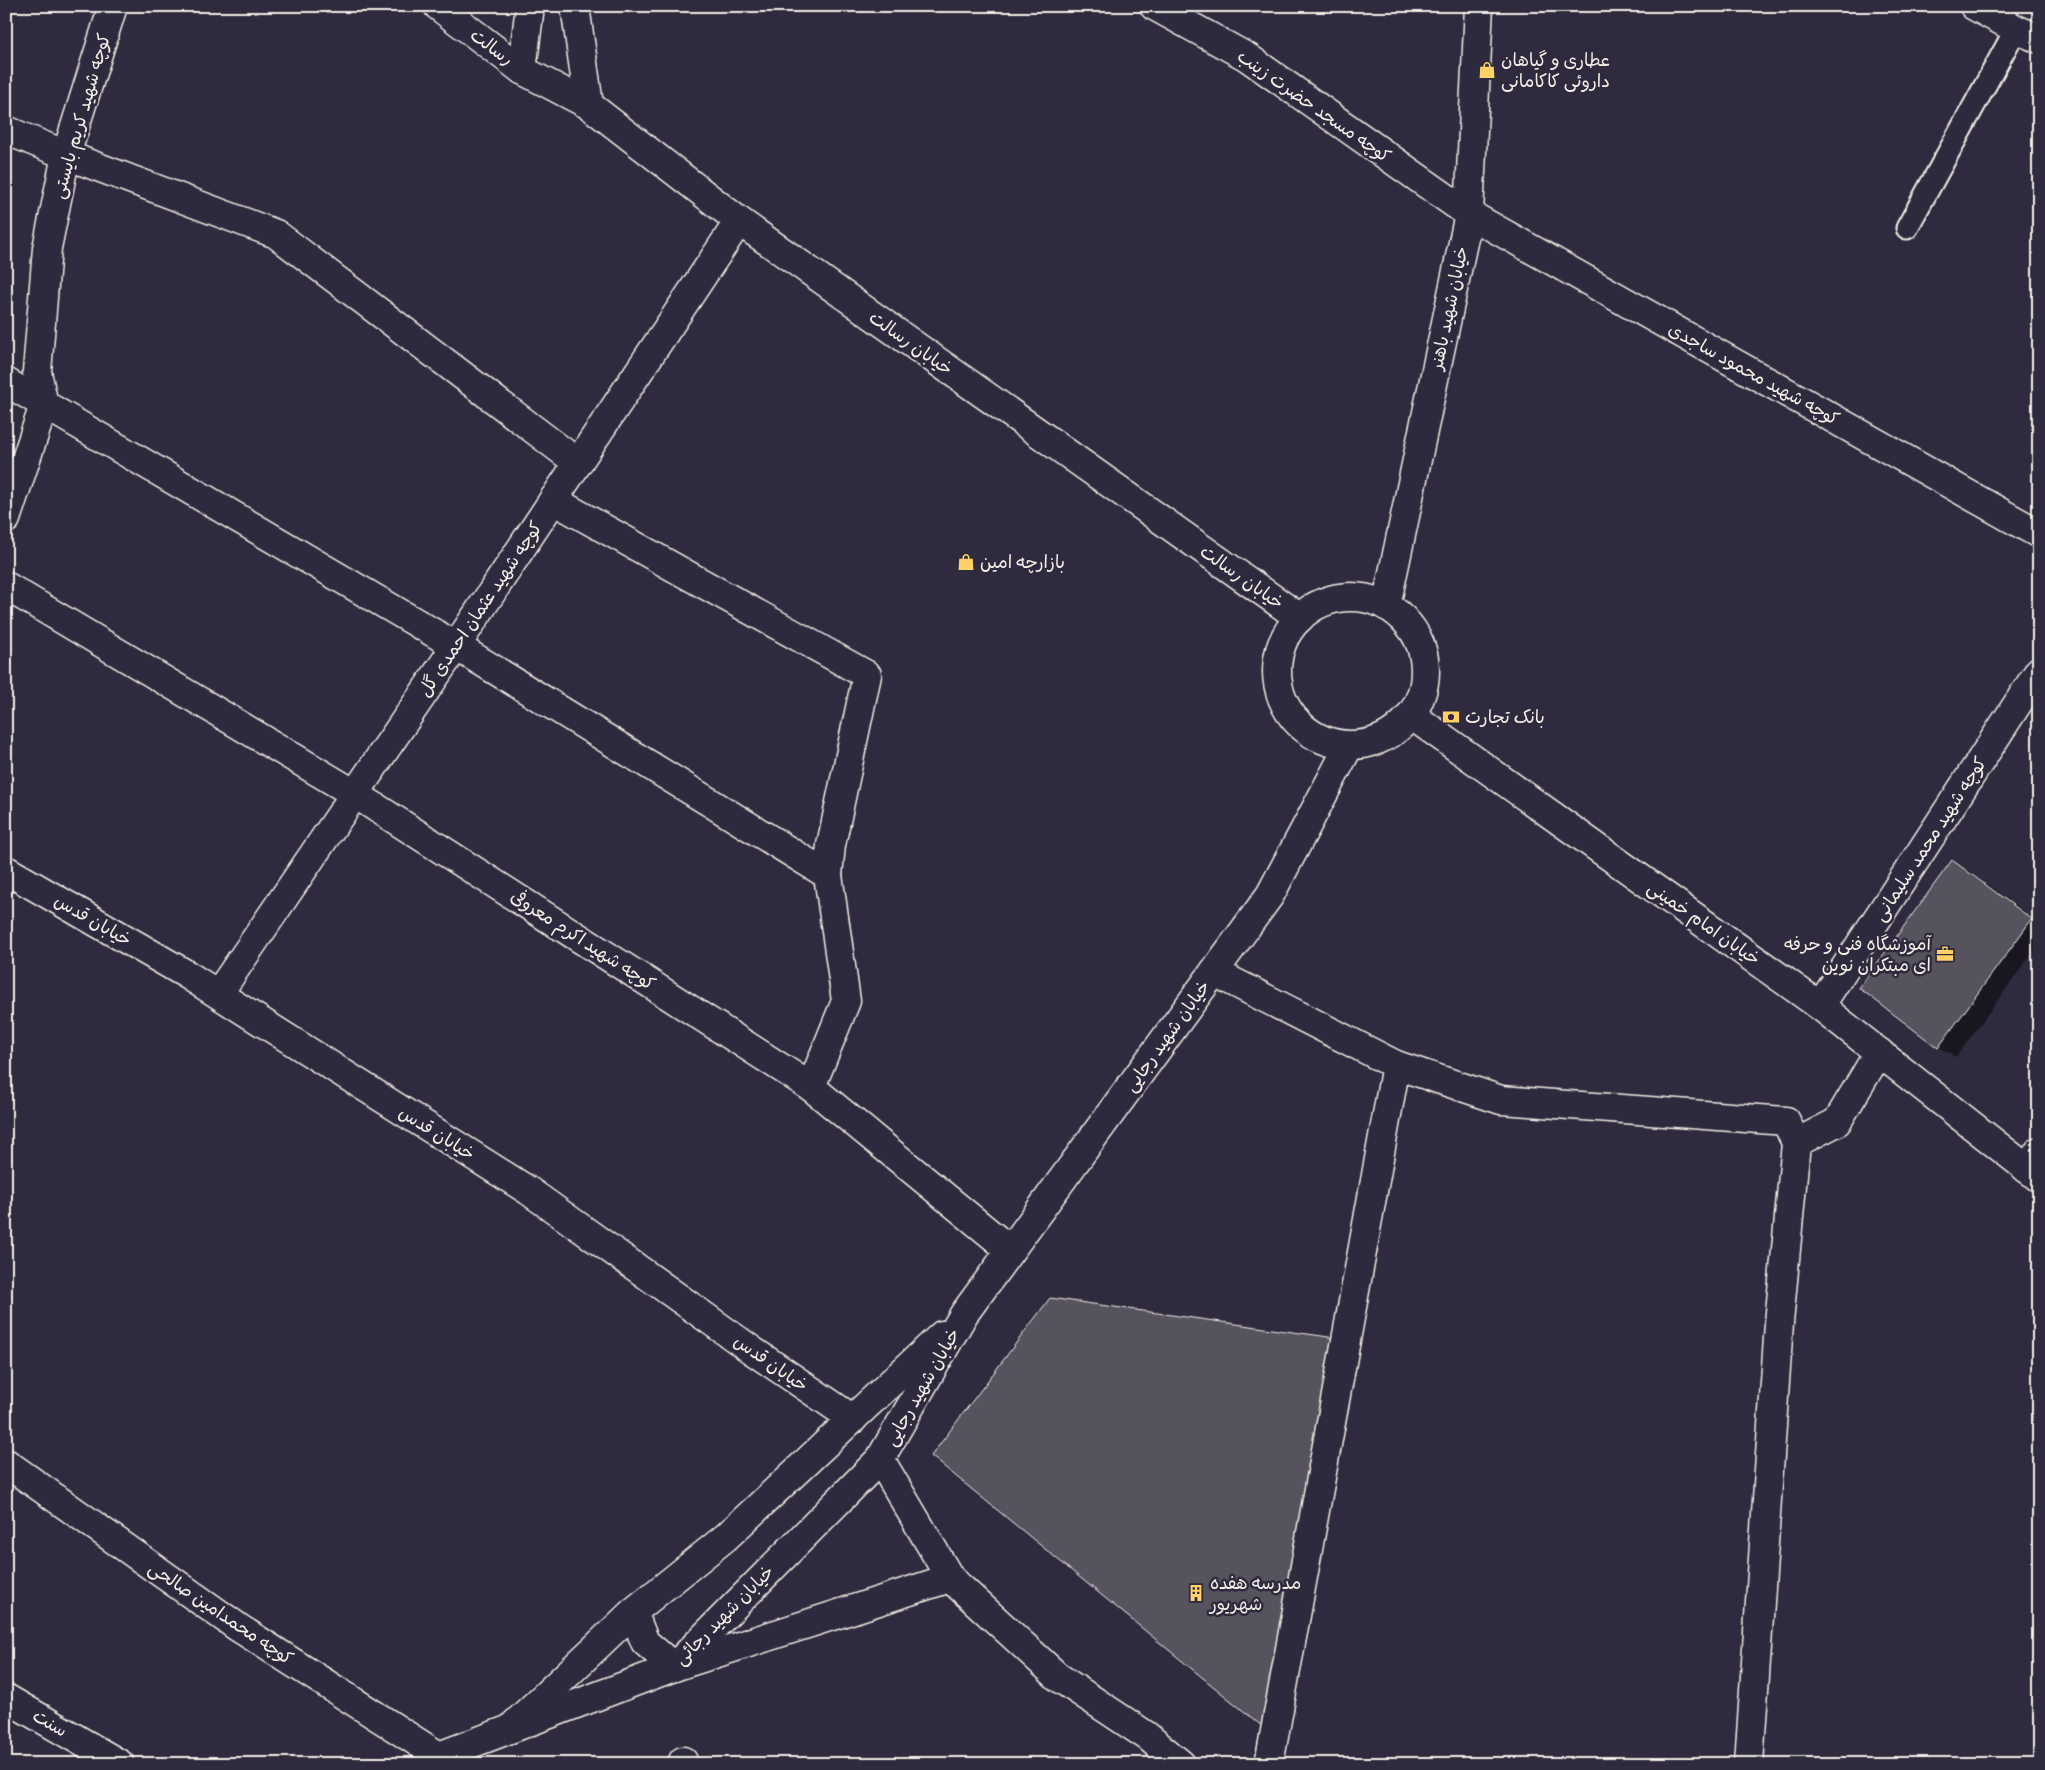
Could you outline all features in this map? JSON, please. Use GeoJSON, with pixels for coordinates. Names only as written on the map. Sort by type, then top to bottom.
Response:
{"type":"FeatureCollection","features":[{"type":"Feature","properties":{"kind":"street","name":"کوچه شهید کریم بایستی"},"geometry":{"type":"LineString","coordinates":[[44,405],[37,372],[47,248],[66,155],[113,6]]}},
{"type":"Feature","properties":{"kind":"street","name":"رسالت"},"geometry":{"type":"LineString","coordinates":[[438,6],[522,70]]}},
{"type":"Feature","properties":{"kind":"street"},"geometry":{"type":"LineString","coordinates":[[522,70],[530,6]]}},
{"type":"Feature","properties":{"kind":"street"},"geometry":{"type":"LineString","coordinates":[[576,6],[589,104]]}},
{"type":"Feature","properties":{"kind":"street","name":"کوچه مسجد حضرت زینب"},"geometry":{"type":"LineString","coordinates":[[1154,6],[1248,57],[1469,214]]}},
{"type":"Feature","properties":{"kind":"street","name":"خیابان شهید باهنر"},"geometry":{"type":"LineString","coordinates":[[1386,606],[1469,214],[1479,6]]}},
{"type":"Feature","properties":{"kind":"street"},"geometry":{"type":"LineString","coordinates":[[1974,6],[2027,34]]}},
{"type":"Feature","properties":{"kind":"street","name":"خیابان رسالت"},"geometry":{"type":"LineString","coordinates":[[522,70],[589,104],[739,221],[1300,618]]}},
{"type":"Feature","properties":{"kind":"street"},"geometry":{"type":"LineString","coordinates":[[6,130],[66,155],[276,234],[578,463]]}},
{"type":"Feature","properties":{"kind":"street","name":"کوچه شهید محمود ساجدی"},"geometry":{"type":"LineString","coordinates":[[1469,214],[2039,534]]}},
{"type":"Feature","properties":{"kind":"street","name":"کوچه شهید عثمان احمدی گل"},"geometry":{"type":"LineString","coordinates":[[218,994],[456,646],[739,221]]}},
{"type":"Feature","properties":{"kind":"street"},"geometry":{"type":"LineString","coordinates":[[6,382],[456,646],[828,875]]}},
{"type":"Feature","properties":{"kind":"street"},"geometry":{"type":"LineString","coordinates":[[6,519],[44,405]]}},
{"type":"Feature","properties":{"kind":"street"},"geometry":{"type":"LineString","coordinates":[[553,500],[867,674],[831,845],[828,875],[846,1001],[811,1086]]}},
{"type":"Feature","properties":{"kind":"street","name":"کوچه شهید اکرم معروفی"},"geometry":{"type":"LineString","coordinates":[[6,586],[355,794],[811,1086],[1010,1250]]}},
{"type":"Feature","properties":{"kind":"street"},"geometry":{"type":"LineString","coordinates":[[1347,597],[1361,598],[1386,606],[1408,624],[1421,647],[1425,670],[1422,693],[1411,715],[1395,732],[1374,743],[1349,746],[1326,742],[1305,730],[1288,712],[1279,693],[1276,672],[1279,649],[1289,629],[1305,612],[1325,601],[1347,597]]}},
{"type":"Feature","properties":{"kind":"street","name":"کوچه شهید محمد سلیمانی"},"geometry":{"type":"LineString","coordinates":[[1820,1006],[2039,671]]}},
{"type":"Feature","properties":{"kind":"street","name":"خیابان امام خمینی"},"geometry":{"type":"LineString","coordinates":[[1411,715],[1820,1006],[1879,1052],[2035,1166]]}},
{"type":"Feature","properties":{"kind":"street","name":"خیابان شهید رجایی"},"geometry":{"type":"LineString","coordinates":[[880,1459],[964,1314],[1270,895],[1349,746]]}},
{"type":"Feature","properties":{"kind":"street","name":"خیابان قدس"},"geometry":{"type":"LineString","coordinates":[[6,870],[218,994],[529,1191],[753,1351],[853,1419]]}},
{"type":"Feature","properties":{"kind":"street"},"geometry":{"type":"LineString","coordinates":[[1214,972],[1396,1065],[1501,1100],[1786,1121],[1796,1143],[1779,1323],[1749,1764]]}},
{"type":"Feature","properties":{"kind":"street"},"geometry":{"type":"LineString","coordinates":[[1796,1143],[1837,1122],[1879,1052]]}},
{"type":"Feature","properties":{"kind":"street"},"geometry":{"type":"LineString","coordinates":[[1269,1764],[1396,1065]]}},
{"type":"Feature","properties":{"kind":"street","name":"خیابان شهید رجایی"},"geometry":{"type":"LineString","coordinates":[[853,1419],[964,1314]]}},
{"type":"Feature","properties":{"kind":"street","name":"خیابان شهید رجائی"},"geometry":{"type":"LineString","coordinates":[[507,1731],[634,1612],[726,1537],[853,1419]]}},
{"type":"Feature","properties":{"kind":"street"},"geometry":{"type":"LineString","coordinates":[[880,1459],[950,1578],[1058,1677],[1147,1736],[1181,1764]]}},
{"type":"Feature","properties":{"kind":"street","name":"خیابان شهید رجائی"},"geometry":{"type":"LineString","coordinates":[[435,1760],[674,1667],[880,1459]]}},
{"type":"Feature","properties":{"kind":"street","name":"کوچه محمدامین صالحی"},"geometry":{"type":"LineString","coordinates":[[6,1463],[239,1628],[435,1760]]}},
{"type":"Feature","properties":{"kind":"street"},"geometry":{"type":"LineString","coordinates":[[634,1612],[645,1642],[674,1667],[950,1578]]}},
{"type":"Feature","properties":{"kind":"street","name":"سنت"},"geometry":{"type":"LineString","coordinates":[[6,1698],[120,1764]]}},
{"type":"Feature","properties":{"kind":"lane"},"geometry":{"type":"LineString","coordinates":[[1908,228],[2027,34]]}},
{"type":"Feature","properties":{"kind":"building","name":"آموزشگاه فنی و حرفه ای مبتکران نوین"},"geometry":{"type":"Polygon","coordinates":[[[1952,860],[2032,919],[1938,1048],[1859,988],[1952,860]]]}},
{"type":"Feature","properties":{"kind":"building","name":"مدرسه هفده شهریور"},"geometry":{"type":"Polygon","coordinates":[[[1050,1298],[1336,1338],[1268,1731],[931,1456],[1050,1298]]]}},
{"type":"Feature","properties":{"kind":"place","name":"عطاری و گیاهان داروئی کاکامانی"},"geometry":{"type":"Point","coordinates":[1487,70]}},
{"type":"Feature","properties":{"kind":"place","name":"بازارچه امین"},"geometry":{"type":"Point","coordinates":[966,562]}},
{"type":"Feature","properties":{"kind":"place","name":"بانک تجارت"},"geometry":{"type":"Point","coordinates":[1451,717]}},
{"type":"Feature","properties":{"kind":"place","name":"آموزشگاه فنی و حرفه ای مبتکران نوین"},"geometry":{"type":"Point","coordinates":[1945,954]}},
{"type":"Feature","properties":{"kind":"place","name":"مدرسه هفده شهریور"},"geometry":{"type":"Point","coordinates":[1196,1593]}}]}
